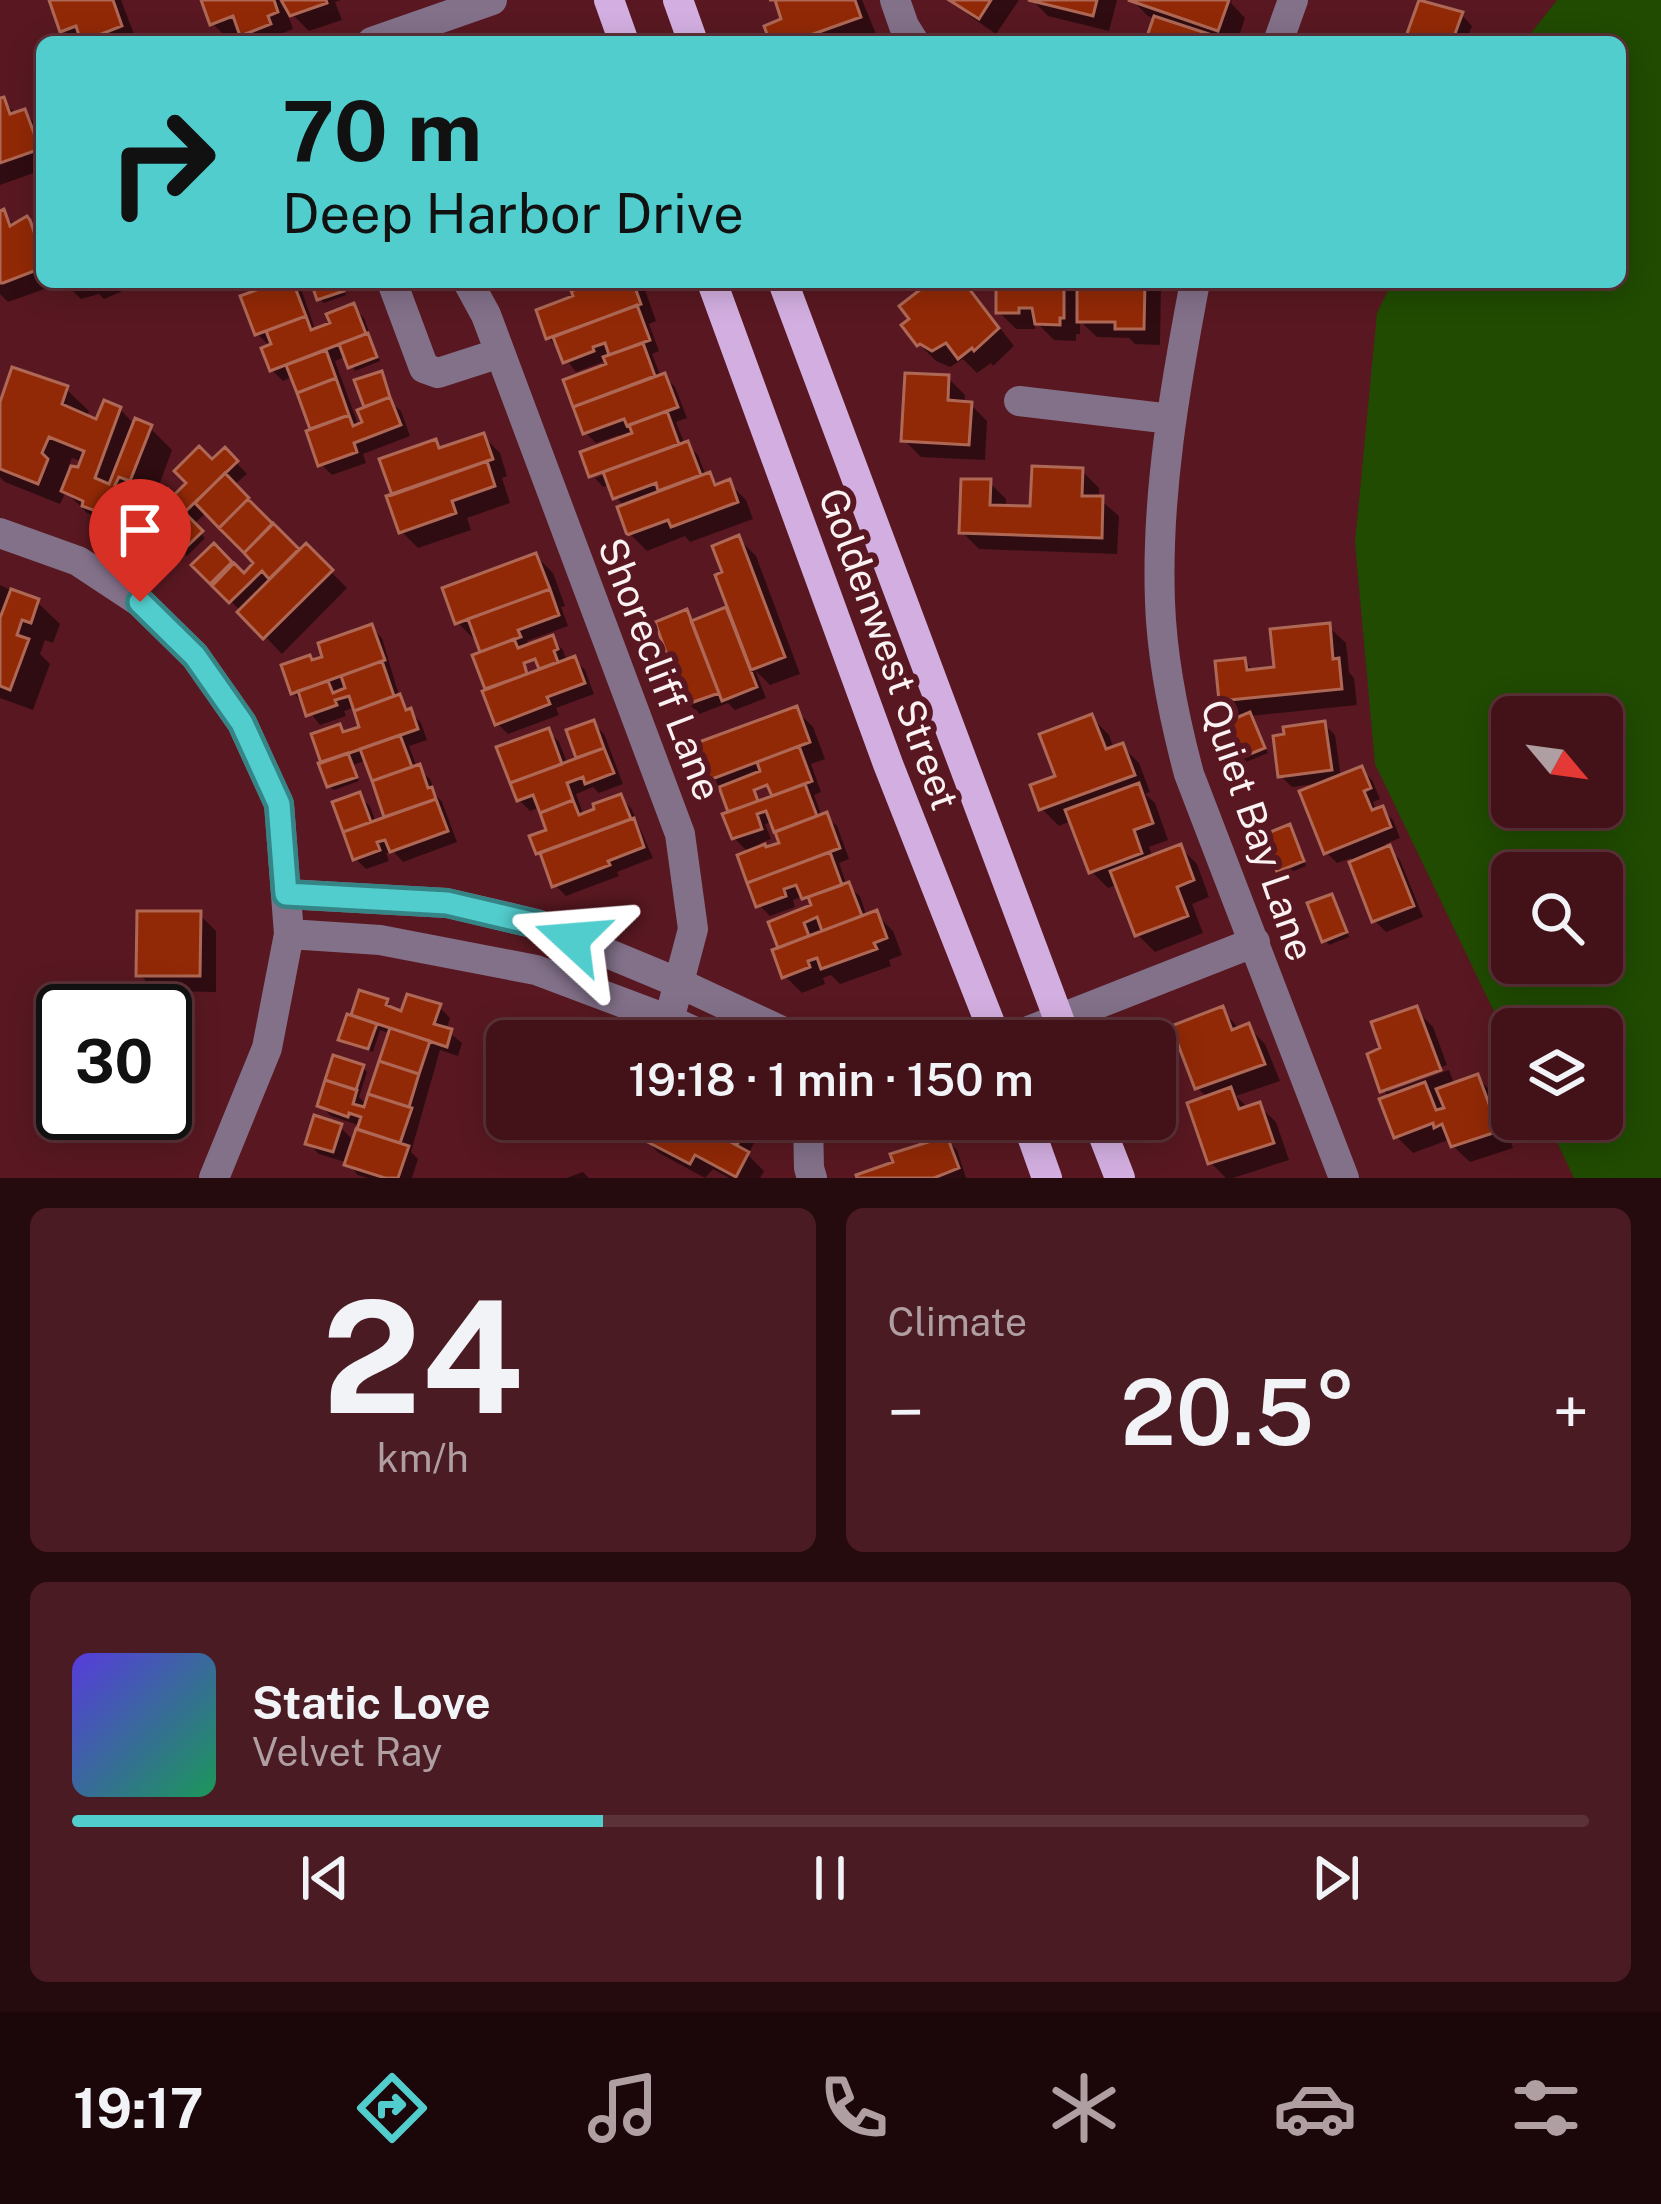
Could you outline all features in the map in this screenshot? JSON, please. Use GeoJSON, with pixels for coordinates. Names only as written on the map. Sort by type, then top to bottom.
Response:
{"type":"FeatureCollection","features":[{"type":"Feature","properties":{"kind":"main road"},"geometry":{"type":"LineString","coordinates":[[609,0],[623,36]]}},
{"type":"Feature","properties":{"kind":"main road"},"geometry":{"type":"LineString","coordinates":[[678,0],[691,36]]}},
{"type":"Feature","properties":{"kind":"main road","name":"Goldenwest Street"},"geometry":{"type":"LineString","coordinates":[[714,288],[888,764],[992,1020]]}},
{"type":"Feature","properties":{"kind":"main road","name":"Goldenwest Street"},"geometry":{"type":"LineString","coordinates":[[785,288],[1059,1020]]}},
{"type":"Feature","properties":{"kind":"main road"},"geometry":{"type":"LineString","coordinates":[[1033,1140],[1047,1178]]}},
{"type":"Feature","properties":{"kind":"main road"},"geometry":{"type":"LineString","coordinates":[[1105,1140],[1120,1178]]}},
{"type":"Feature","properties":{"kind":"street"},"geometry":{"type":"LineString","coordinates":[[379,36],[404,14],[492,0]]}},
{"type":"Feature","properties":{"kind":"street"},"geometry":{"type":"LineString","coordinates":[[896,0],[910,36]]}},
{"type":"Feature","properties":{"kind":"street"},"geometry":{"type":"LineString","coordinates":[[1280,36],[1292,0]]}},
{"type":"Feature","properties":{"kind":"street"},"geometry":{"type":"LineString","coordinates":[[394,288],[424,368],[438,373],[500,353]]}},
{"type":"Feature","properties":{"kind":"street","name":"Shorecliff Lane"},"geometry":{"type":"LineString","coordinates":[[471,288],[486,315],[680,834],[693,929],[669,1020]]}},
{"type":"Feature","properties":{"kind":"street","name":"Quiet Bay Lane"},"geometry":{"type":"LineString","coordinates":[[1194,288],[1162,513],[1160,603],[1171,705],[1189,774],[1344,1178]]}},
{"type":"Feature","properties":{"kind":"street"},"geometry":{"type":"LineString","coordinates":[[1019,401],[1172,419]]}},
{"type":"Feature","properties":{"kind":"street"},"geometry":{"type":"LineString","coordinates":[[0,533],[77,561],[140,602],[195,656],[242,723],[279,804],[289,934],[267,1048],[214,1178]]}},
{"type":"Feature","properties":{"kind":"street"},"geometry":{"type":"LineString","coordinates":[[286,894],[447,903],[536,924],[758,1020]]}},
{"type":"Feature","properties":{"kind":"street"},"geometry":{"type":"LineString","coordinates":[[289,934],[380,940],[536,970],[669,1020]]}},
{"type":"Feature","properties":{"kind":"street"},"geometry":{"type":"LineString","coordinates":[[1087,1020],[1256,942]]}},
{"type":"Feature","properties":{"kind":"street"},"geometry":{"type":"LineString","coordinates":[[808,1140],[812,1178]]}},
{"type":"Feature","properties":{"kind":"green space"},"geometry":{"type":"Polygon","coordinates":[[[1557,0],[1661,0],[1661,1178],[1574,1178],[1556,1140],[1623,1140],[1623,1008],[1492,1008],[1375,764],[1355,543],[1377,313],[1389,288],[1626,288],[1626,36],[1529,36],[1557,0]]]}},
{"type":"Feature","properties":{"kind":"building"},"geometry":{"type":"Polygon","coordinates":[[[49,0],[113,0],[122,26],[96,36],[79,36],[76,26],[60,32],[49,0]]]}},
{"type":"Feature","properties":{"kind":"building"},"geometry":{"type":"Polygon","coordinates":[[[201,0],[274,0],[278,12],[268,16],[271,24],[240,36],[233,16],[210,25],[201,0]]]}},
{"type":"Feature","properties":{"kind":"building"},"geometry":{"type":"Polygon","coordinates":[[[281,0],[326,0],[327,3],[290,16],[281,0]]]}},
{"type":"Feature","properties":{"kind":"building"},"geometry":{"type":"Polygon","coordinates":[[[775,0],[855,0],[861,17],[808,36],[768,36],[764,26],[781,19],[775,0]]]}},
{"type":"Feature","properties":{"kind":"building"},"geometry":{"type":"Polygon","coordinates":[[[949,0],[991,0],[979,19],[949,0]]]}},
{"type":"Feature","properties":{"kind":"building"},"geometry":{"type":"Polygon","coordinates":[[[1028,0],[1097,0],[1093,16],[1028,0]]]}},
{"type":"Feature","properties":{"kind":"building"},"geometry":{"type":"Polygon","coordinates":[[[1128,0],[1229,0],[1218,31],[1128,0]]]}},
{"type":"Feature","properties":{"kind":"building"},"geometry":{"type":"Polygon","coordinates":[[[1419,0],[1463,12],[1454,36],[1406,36],[1419,0]]]}},
{"type":"Feature","properties":{"kind":"building"},"geometry":{"type":"Polygon","coordinates":[[[1154,16],[1212,35],[1212,36],[1147,36],[1154,16]]]}},
{"type":"Feature","properties":{"kind":"building"},"geometry":{"type":"Polygon","coordinates":[[[4,97],[10,114],[25,109],[36,150],[0,163],[0,98],[4,97]]]}},
{"type":"Feature","properties":{"kind":"building"},"geometry":{"type":"Polygon","coordinates":[[[4,209],[10,226],[27,216],[36,238],[36,270],[3,283],[0,283],[0,211],[4,209]]]}},
{"type":"Feature","properties":{"kind":"building"},"geometry":{"type":"Polygon","coordinates":[[[262,288],[295,288],[306,316],[255,335],[240,296],[262,288]]]}},
{"type":"Feature","properties":{"kind":"building"},"geometry":{"type":"Polygon","coordinates":[[[313,288],[343,288],[344,291],[317,300],[313,288]]]}},
{"type":"Feature","properties":{"kind":"building"},"geometry":{"type":"Polygon","coordinates":[[[635,288],[641,304],[546,339],[536,310],[573,296],[571,291],[635,288]]]}},
{"type":"Feature","properties":{"kind":"building"},"geometry":{"type":"Polygon","coordinates":[[[922,288],[969,288],[999,328],[958,359],[946,343],[932,351],[917,346],[901,325],[909,319],[899,306],[922,288]]]}},
{"type":"Feature","properties":{"kind":"building"},"geometry":{"type":"Polygon","coordinates":[[[996,288],[1064,288],[1060,325],[1035,324],[1032,308],[996,313],[996,288]]]}},
{"type":"Feature","properties":{"kind":"building"},"geometry":{"type":"Polygon","coordinates":[[[1077,288],[1145,288],[1144,329],[1115,329],[1115,322],[1077,322],[1077,288]]]}},
{"type":"Feature","properties":{"kind":"building"},"geometry":{"type":"Polygon","coordinates":[[[354,303],[366,334],[270,371],[261,348],[271,344],[266,331],[306,316],[311,330],[330,323],[326,314],[354,303]]]}},
{"type":"Feature","properties":{"kind":"building"},"geometry":{"type":"Polygon","coordinates":[[[637,305],[650,340],[609,355],[605,343],[563,363],[553,337],[637,305]]]}},
{"type":"Feature","properties":{"kind":"building"},"geometry":{"type":"Polygon","coordinates":[[[368,333],[377,357],[348,368],[339,344],[368,333]]]}},
{"type":"Feature","properties":{"kind":"building"},"geometry":{"type":"Polygon","coordinates":[[[643,343],[655,376],[573,407],[563,380],[606,364],[603,357],[643,343]]]}},
{"type":"Feature","properties":{"kind":"building"},"geometry":{"type":"Polygon","coordinates":[[[326,350],[336,378],[297,393],[286,365],[326,350]]]}},
{"type":"Feature","properties":{"kind":"building"},"geometry":{"type":"Polygon","coordinates":[[[12,367],[68,386],[62,404],[96,419],[104,400],[121,407],[95,478],[109,484],[135,418],[152,425],[130,481],[119,477],[115,485],[122,489],[110,516],[82,506],[83,501],[61,491],[71,466],[78,467],[84,451],[49,437],[42,453],[48,459],[38,484],[0,469],[0,402],[12,367]]]}},
{"type":"Feature","properties":{"kind":"building"},"geometry":{"type":"Polygon","coordinates":[[[382,371],[390,397],[364,407],[354,380],[382,371]]]}},
{"type":"Feature","properties":{"kind":"building"},"geometry":{"type":"Polygon","coordinates":[[[665,373],[678,407],[627,426],[624,419],[583,434],[573,407],[665,373]]]}},
{"type":"Feature","properties":{"kind":"building"},"geometry":{"type":"Polygon","coordinates":[[[905,373],[949,375],[948,400],[972,402],[969,445],[901,441],[905,373]]]}},
{"type":"Feature","properties":{"kind":"building"},"geometry":{"type":"Polygon","coordinates":[[[336,378],[349,415],[310,429],[297,393],[336,378]]]}},
{"type":"Feature","properties":{"kind":"building"},"geometry":{"type":"Polygon","coordinates":[[[390,397],[401,425],[354,443],[357,452],[318,466],[306,431],[349,415],[353,426],[362,422],[357,410],[390,397]]]}},
{"type":"Feature","properties":{"kind":"building"},"geometry":{"type":"Polygon","coordinates":[[[667,411],[679,444],[589,477],[580,452],[632,433],[629,425],[667,411]]]}},
{"type":"Feature","properties":{"kind":"building"},"geometry":{"type":"Polygon","coordinates":[[[484,433],[493,459],[392,495],[379,459],[436,439],[439,448],[484,433]]]}},
{"type":"Feature","properties":{"kind":"building"},"geometry":{"type":"Polygon","coordinates":[[[688,441],[701,475],[658,491],[656,483],[613,499],[603,472],[688,441]]]}},
{"type":"Feature","properties":{"kind":"building"},"geometry":{"type":"Polygon","coordinates":[[[199,446],[212,459],[225,447],[238,461],[165,531],[146,512],[168,489],[174,495],[186,483],[174,471],[199,446]]]}},
{"type":"Feature","properties":{"kind":"building"},"geometry":{"type":"Polygon","coordinates":[[[487,461],[495,486],[452,501],[456,513],[399,533],[386,496],[487,461]]]}},
{"type":"Feature","properties":{"kind":"building"},"geometry":{"type":"Polygon","coordinates":[[[1032,466],[1083,468],[1082,496],[1103,496],[1102,538],[959,533],[961,479],[991,479],[990,505],[1030,506],[1032,466]]]}},
{"type":"Feature","properties":{"kind":"building"},"geometry":{"type":"Polygon","coordinates":[[[710,472],[715,485],[730,479],[738,502],[671,527],[668,520],[627,535],[617,507],[710,472]]]}},
{"type":"Feature","properties":{"kind":"building"},"geometry":{"type":"Polygon","coordinates":[[[225,473],[249,498],[219,528],[195,503],[225,473]]]}},
{"type":"Feature","properties":{"kind":"building"},"geometry":{"type":"Polygon","coordinates":[[[248,499],[273,524],[244,553],[219,528],[248,499]]]}},
{"type":"Feature","properties":{"kind":"building"},"geometry":{"type":"Polygon","coordinates":[[[184,512],[203,531],[180,553],[162,534],[184,512]]]}},
{"type":"Feature","properties":{"kind":"building"},"geometry":{"type":"Polygon","coordinates":[[[273,523],[299,549],[269,579],[262,571],[229,603],[212,586],[234,563],[244,573],[253,563],[244,553],[273,523]]]}},
{"type":"Feature","properties":{"kind":"building"},"geometry":{"type":"Polygon","coordinates":[[[739,535],[785,657],[751,670],[715,575],[722,572],[712,546],[739,535]]]}},
{"type":"Feature","properties":{"kind":"building"},"geometry":{"type":"Polygon","coordinates":[[[214,543],[232,562],[210,584],[191,565],[214,543]]]}},
{"type":"Feature","properties":{"kind":"building"},"geometry":{"type":"Polygon","coordinates":[[[306,543],[333,570],[263,639],[237,612],[306,543]]]}},
{"type":"Feature","properties":{"kind":"building"},"geometry":{"type":"Polygon","coordinates":[[[536,553],[550,589],[455,624],[442,588],[536,553]]]}},
{"type":"Feature","properties":{"kind":"building"},"geometry":{"type":"Polygon","coordinates":[[[11,589],[39,599],[31,623],[22,620],[17,635],[29,639],[10,690],[0,686],[0,618],[11,589]]]}},
{"type":"Feature","properties":{"kind":"building"},"geometry":{"type":"Polygon","coordinates":[[[550,589],[559,615],[518,630],[521,637],[480,652],[468,619],[550,589]]]}},
{"type":"Feature","properties":{"kind":"building"},"geometry":{"type":"Polygon","coordinates":[[[726,607],[757,687],[722,701],[691,621],[726,607]]]}},
{"type":"Feature","properties":{"kind":"building"},"geometry":{"type":"Polygon","coordinates":[[[687,609],[719,693],[685,705],[655,622],[687,609]]]}},
{"type":"Feature","properties":{"kind":"building"},"geometry":{"type":"Polygon","coordinates":[[[1330,623],[1342,689],[1219,701],[1215,661],[1245,658],[1247,670],[1274,667],[1270,629],[1330,623]]]}},
{"type":"Feature","properties":{"kind":"building"},"geometry":{"type":"Polygon","coordinates":[[[372,624],[385,660],[291,694],[281,665],[310,655],[312,660],[322,657],[318,643],[372,624]]]}},
{"type":"Feature","properties":{"kind":"building"},"geometry":{"type":"Polygon","coordinates":[[[553,635],[558,662],[539,669],[535,659],[524,663],[527,674],[485,689],[472,655],[514,639],[518,648],[553,635]]]}},
{"type":"Feature","properties":{"kind":"building"},"geometry":{"type":"Polygon","coordinates":[[[575,656],[585,683],[547,697],[550,704],[495,725],[482,691],[575,656]]]}},
{"type":"Feature","properties":{"kind":"building"},"geometry":{"type":"Polygon","coordinates":[[[382,661],[394,696],[354,711],[349,696],[306,716],[298,691],[328,681],[333,693],[345,688],[341,676],[382,661]]]}},
{"type":"Feature","properties":{"kind":"building"},"geometry":{"type":"Polygon","coordinates":[[[400,694],[418,729],[321,763],[311,734],[340,724],[343,732],[359,727],[354,711],[400,694]]]}},
{"type":"Feature","properties":{"kind":"building"},"geometry":{"type":"Polygon","coordinates":[[[797,706],[810,742],[704,782],[691,745],[797,706]]]}},
{"type":"Feature","properties":{"kind":"building"},"geometry":{"type":"Polygon","coordinates":[[[1250,712],[1265,748],[1238,759],[1224,723],[1250,712]]]}},
{"type":"Feature","properties":{"kind":"building"},"geometry":{"type":"Polygon","coordinates":[[[1092,714],[1106,749],[1123,743],[1135,775],[1039,810],[1030,785],[1055,776],[1039,734],[1092,714]]]}},
{"type":"Feature","properties":{"kind":"building"},"geometry":{"type":"Polygon","coordinates":[[[594,720],[604,748],[576,758],[566,730],[594,720]]]}},
{"type":"Feature","properties":{"kind":"building"},"geometry":{"type":"Polygon","coordinates":[[[1325,721],[1332,770],[1278,777],[1273,736],[1284,734],[1283,727],[1325,721]]]}},
{"type":"Feature","properties":{"kind":"building"},"geometry":{"type":"Polygon","coordinates":[[[549,728],[562,764],[510,783],[496,747],[549,728]]]}},
{"type":"Feature","properties":{"kind":"building"},"geometry":{"type":"Polygon","coordinates":[[[400,735],[412,767],[372,781],[360,749],[400,735]]]}},
{"type":"Feature","properties":{"kind":"building"},"geometry":{"type":"Polygon","coordinates":[[[799,746],[812,781],[772,796],[767,785],[754,790],[758,801],[728,812],[719,787],[760,771],[757,762],[799,746]]]}},
{"type":"Feature","properties":{"kind":"building"},"geometry":{"type":"Polygon","coordinates":[[[604,748],[614,773],[585,784],[583,777],[567,783],[573,800],[540,813],[533,795],[517,801],[510,783],[604,748]]]}},
{"type":"Feature","properties":{"kind":"building"},"geometry":{"type":"Polygon","coordinates":[[[348,753],[357,777],[327,787],[318,763],[348,753]]]}},
{"type":"Feature","properties":{"kind":"building"},"geometry":{"type":"Polygon","coordinates":[[[420,764],[436,799],[384,817],[372,781],[420,764]]]}},
{"type":"Feature","properties":{"kind":"building"},"geometry":{"type":"Polygon","coordinates":[[[1362,766],[1371,788],[1364,791],[1372,810],[1383,806],[1391,827],[1324,854],[1299,791],[1362,766]]]}},
{"type":"Feature","properties":{"kind":"building"},"geometry":{"type":"Polygon","coordinates":[[[1139,783],[1153,823],[1134,830],[1142,853],[1089,873],[1065,810],[1139,783]]]}},
{"type":"Feature","properties":{"kind":"building"},"geometry":{"type":"Polygon","coordinates":[[[805,784],[817,816],[774,832],[766,811],[757,814],[762,829],[732,839],[722,814],[805,784]]]}},
{"type":"Feature","properties":{"kind":"building"},"geometry":{"type":"Polygon","coordinates":[[[360,792],[371,822],[343,832],[332,802],[360,792]]]}},
{"type":"Feature","properties":{"kind":"building"},"geometry":{"type":"Polygon","coordinates":[[[621,794],[631,819],[536,854],[529,836],[546,830],[540,813],[573,800],[579,815],[621,794]]]}},
{"type":"Feature","properties":{"kind":"building"},"geometry":{"type":"Polygon","coordinates":[[[436,799],[448,831],[390,852],[385,840],[377,842],[380,850],[353,860],[343,832],[436,799]]]}},
{"type":"Feature","properties":{"kind":"building"},"geometry":{"type":"Polygon","coordinates":[[[827,812],[840,848],[747,883],[737,855],[779,843],[775,832],[827,812]]]}},
{"type":"Feature","properties":{"kind":"building"},"geometry":{"type":"Polygon","coordinates":[[[634,818],[644,847],[552,887],[540,853],[634,818]]]}},
{"type":"Feature","properties":{"kind":"building"},"geometry":{"type":"Polygon","coordinates":[[[1290,824],[1304,861],[1277,872],[1263,835],[1290,824]]]}},
{"type":"Feature","properties":{"kind":"building"},"geometry":{"type":"Polygon","coordinates":[[[1181,844],[1194,880],[1177,887],[1188,916],[1135,936],[1110,871],[1181,844]]]}},
{"type":"Feature","properties":{"kind":"building"},"geometry":{"type":"Polygon","coordinates":[[[1390,845],[1414,906],[1372,922],[1349,862],[1390,845]]]}},
{"type":"Feature","properties":{"kind":"building"},"geometry":{"type":"Polygon","coordinates":[[[830,852],[842,885],[802,899],[796,885],[784,889],[786,896],[756,907],[747,883],[830,852]]]}},
{"type":"Feature","properties":{"kind":"building"},"geometry":{"type":"Polygon","coordinates":[[[849,882],[862,916],[822,931],[817,917],[804,923],[809,936],[778,948],[768,922],[811,905],[808,897],[849,882]]]}},
{"type":"Feature","properties":{"kind":"building"},"geometry":{"type":"Polygon","coordinates":[[[1332,894],[1347,932],[1322,942],[1307,903],[1332,894]]]}},
{"type":"Feature","properties":{"kind":"building"},"geometry":{"type":"Polygon","coordinates":[[[877,910],[887,938],[874,943],[877,949],[821,969],[817,958],[808,961],[810,967],[782,978],[772,950],[877,910]]]}},
{"type":"Feature","properties":{"kind":"building"},"geometry":{"type":"Polygon","coordinates":[[[137,911],[201,911],[200,976],[136,976],[137,911]]]}},
{"type":"Feature","properties":{"kind":"building"},"geometry":{"type":"Polygon","coordinates":[[[359,990],[388,999],[386,1005],[401,1011],[407,994],[441,1004],[434,1024],[452,1029],[447,1047],[351,1015],[359,990]]]}},
{"type":"Feature","properties":{"kind":"building"},"geometry":{"type":"Polygon","coordinates":[[[1223,1006],[1232,1030],[1249,1023],[1265,1064],[1195,1089],[1176,1039],[1176,1024],[1223,1006]]]}},
{"type":"Feature","properties":{"kind":"building"},"geometry":{"type":"Polygon","coordinates":[[[1417,1006],[1441,1070],[1380,1092],[1367,1054],[1380,1048],[1371,1022],[1417,1006]]]}},
{"type":"Feature","properties":{"kind":"building"},"geometry":{"type":"Polygon","coordinates":[[[347,1014],[377,1024],[368,1049],[338,1040],[347,1014]]]}},
{"type":"Feature","properties":{"kind":"building"},"geometry":{"type":"Polygon","coordinates":[[[390,1028],[430,1041],[419,1074],[379,1061],[390,1028]]]}},
{"type":"Feature","properties":{"kind":"building"},"geometry":{"type":"Polygon","coordinates":[[[333,1055],[364,1065],[356,1090],[325,1080],[333,1055]]]}},
{"type":"Feature","properties":{"kind":"building"},"geometry":{"type":"Polygon","coordinates":[[[379,1061],[419,1074],[409,1107],[368,1094],[379,1061]]]}},
{"type":"Feature","properties":{"kind":"building"},"geometry":{"type":"Polygon","coordinates":[[[1478,1074],[1491,1109],[1491,1134],[1451,1147],[1442,1124],[1434,1128],[1433,1123],[1394,1138],[1379,1099],[1425,1082],[1436,1110],[1444,1108],[1436,1089],[1478,1074]]]}},
{"type":"Feature","properties":{"kind":"building"},"geometry":{"type":"Polygon","coordinates":[[[325,1080],[357,1090],[353,1104],[364,1107],[368,1094],[412,1108],[400,1143],[357,1129],[361,1117],[317,1106],[325,1080]]]}},
{"type":"Feature","properties":{"kind":"building"},"geometry":{"type":"Polygon","coordinates":[[[1231,1087],[1239,1109],[1260,1102],[1274,1143],[1208,1164],[1187,1103],[1231,1087]]]}},
{"type":"Feature","properties":{"kind":"building"},"geometry":{"type":"Polygon","coordinates":[[[314,1115],[342,1124],[333,1152],[305,1144],[314,1115]]]}},
{"type":"Feature","properties":{"kind":"building"},"geometry":{"type":"Polygon","coordinates":[[[356,1129],[409,1146],[398,1178],[344,1165],[356,1129]]]}},
{"type":"Feature","properties":{"kind":"building"},"geometry":{"type":"Polygon","coordinates":[[[644,1140],[727,1140],[749,1152],[736,1177],[695,1155],[690,1164],[644,1140]]]}},
{"type":"Feature","properties":{"kind":"building"},"geometry":{"type":"Polygon","coordinates":[[[948,1140],[959,1168],[934,1178],[857,1178],[893,1162],[890,1154],[948,1140]]]}},
{"type":"Feature","properties":{"kind":"route"},"geometry":{"type":"LineString","coordinates":[[140,602],[195,656],[242,723],[279,804],[286,894],[447,903],[536,924],[572,939]]}}]}
